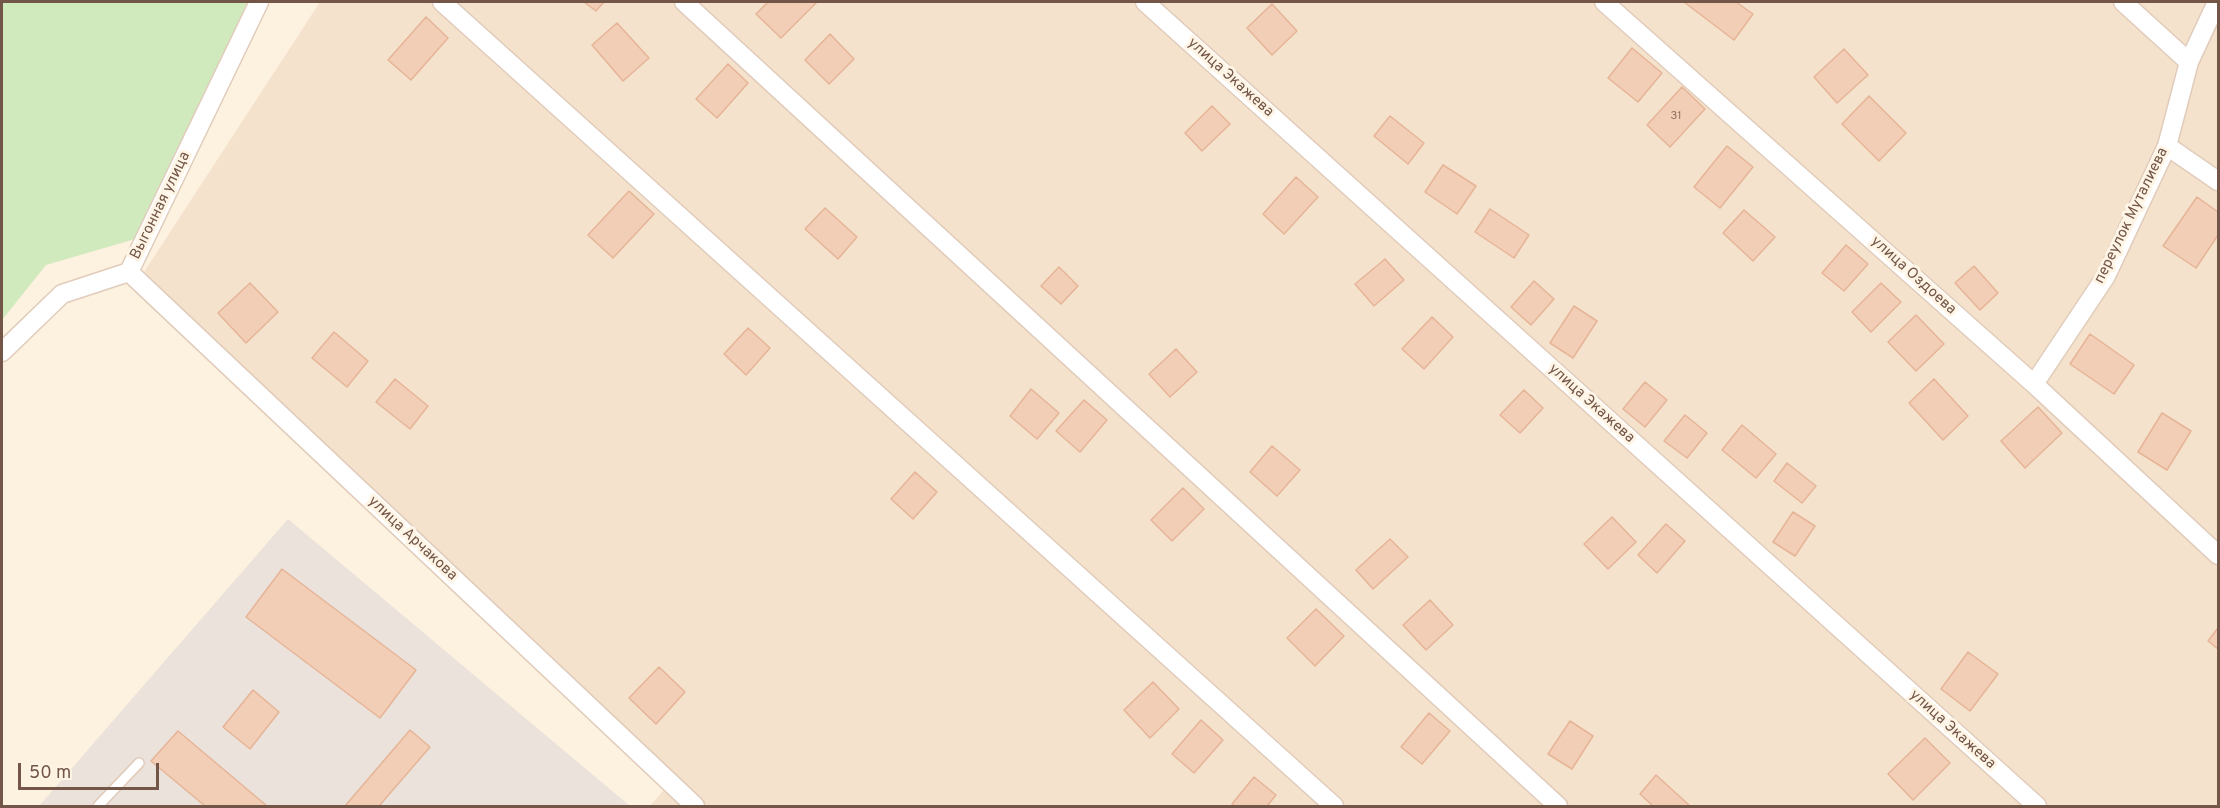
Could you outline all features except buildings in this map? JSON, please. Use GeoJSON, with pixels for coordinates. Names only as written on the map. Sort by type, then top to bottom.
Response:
{"type":"FeatureCollection","features":[{"type":"Feature","properties":{"kind":"street","name":"Выгонная улица"},"geometry":{"type":"LineString","coordinates":[[2,352],[62,294],[129,272],[259,2]]}},
{"type":"Feature","properties":{"kind":"street"},"geometry":{"type":"LineString","coordinates":[[442,2],[1334,807]]}},
{"type":"Feature","properties":{"kind":"street"},"geometry":{"type":"LineString","coordinates":[[684,2],[1558,807]]}},
{"type":"Feature","properties":{"kind":"street","name":"улица Экажева"},"geometry":{"type":"LineString","coordinates":[[1145,2],[2037,807]]}},
{"type":"Feature","properties":{"kind":"street","name":"улица Оздоева"},"geometry":{"type":"LineString","coordinates":[[1604,2],[2034,384],[2218,555]]}},
{"type":"Feature","properties":{"kind":"street"},"geometry":{"type":"LineString","coordinates":[[2123,2],[2189,62]]}},
{"type":"Feature","properties":{"kind":"street","name":"переулок Муталиева"},"geometry":{"type":"LineString","coordinates":[[2034,384],[2106,276],[2167,146],[2189,62],[2217,2]]}},
{"type":"Feature","properties":{"kind":"street"},"geometry":{"type":"LineString","coordinates":[[2167,146],[2218,181]]}},
{"type":"Feature","properties":{"kind":"street","name":"улица Арчакова"},"geometry":{"type":"LineString","coordinates":[[129,272],[695,807]]}},
{"type":"Feature","properties":{"kind":"lane"},"geometry":{"type":"LineString","coordinates":[[99,807],[139,763]]}},
{"type":"Feature","properties":{"kind":"shaded area"},"geometry":{"type":"Polygon","coordinates":[[[320,2],[2218,2],[2218,806],[650,806],[675,777],[144,272],[320,2]]]}},
{"type":"Feature","properties":{"kind":"shaded area"},"geometry":{"type":"Polygon","coordinates":[[[288,519],[630,806],[39,806],[288,519]]]}},
{"type":"Feature","properties":{"kind":"green space"},"geometry":{"type":"Polygon","coordinates":[[[2,2],[247,2],[156,230],[135,239],[46,265],[2,320],[2,2]]]}}]}
